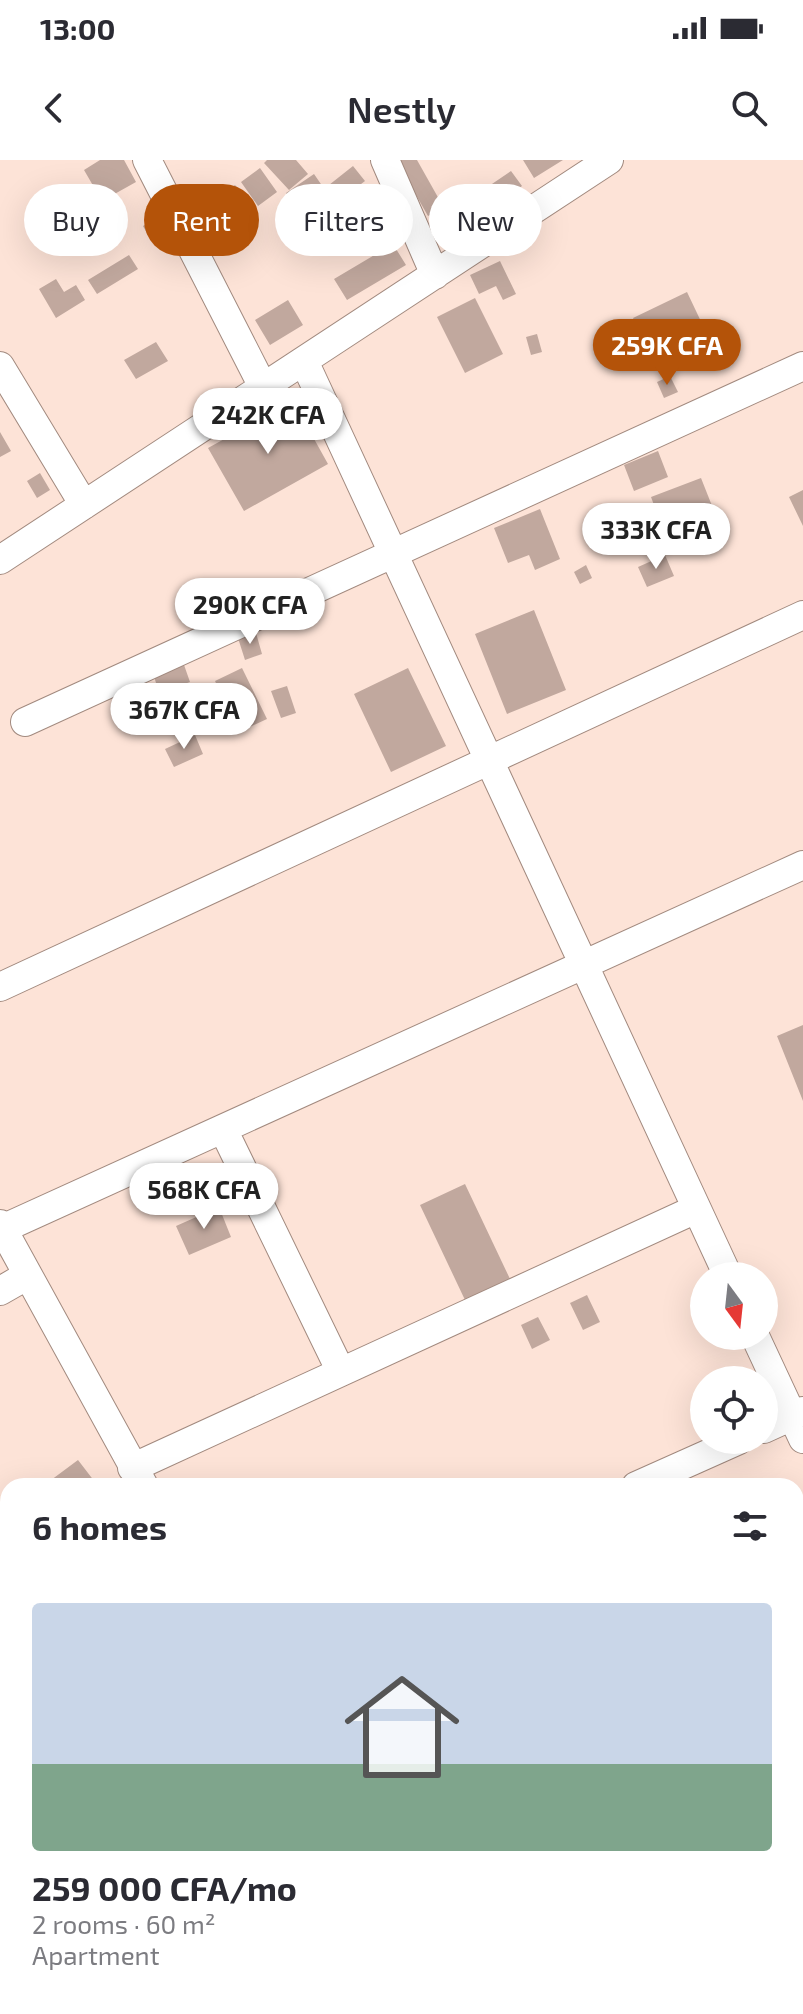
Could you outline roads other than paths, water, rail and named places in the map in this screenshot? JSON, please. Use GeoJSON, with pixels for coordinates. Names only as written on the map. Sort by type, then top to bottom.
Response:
{"type":"FeatureCollection","features":[{"type":"Feature","properties":{"kind":"street"},"geometry":{"type":"LineString","coordinates":[[147,160],[263,387]]}},
{"type":"Feature","properties":{"kind":"street"},"geometry":{"type":"LineString","coordinates":[[385,160],[435,275]]}},
{"type":"Feature","properties":{"kind":"street"},"geometry":{"type":"LineString","coordinates":[[0,560],[609,160]]}},
{"type":"Feature","properties":{"kind":"street"},"geometry":{"type":"LineString","coordinates":[[304,361],[721,1262]]}},
{"type":"Feature","properties":{"kind":"street"},"geometry":{"type":"LineString","coordinates":[[0,366],[84,505]]}},
{"type":"Feature","properties":{"kind":"street"},"geometry":{"type":"LineString","coordinates":[[25,722],[803,366]]}},
{"type":"Feature","properties":{"kind":"street"},"geometry":{"type":"LineString","coordinates":[[0,987],[803,615]]}},
{"type":"Feature","properties":{"kind":"street"},"geometry":{"type":"LineString","coordinates":[[696,1209],[341,1372],[138,1477],[1,1227],[803,865]]}},
{"type":"Feature","properties":{"kind":"street"},"geometry":{"type":"LineString","coordinates":[[223,1129],[341,1372]]}},
{"type":"Feature","properties":{"kind":"street"},"geometry":{"type":"LineString","coordinates":[[0,1291],[28,1275]]}},
{"type":"Feature","properties":{"kind":"street"},"geometry":{"type":"LineString","coordinates":[[762,1350],[799,1422],[778,1426]]}},
{"type":"Feature","properties":{"kind":"street"},"geometry":{"type":"LineString","coordinates":[[654,1478],[708,1454]]}}]}
